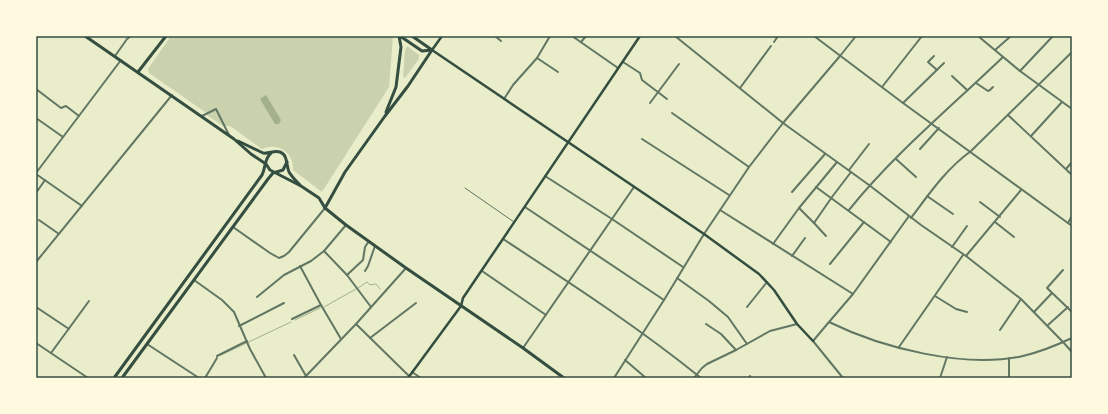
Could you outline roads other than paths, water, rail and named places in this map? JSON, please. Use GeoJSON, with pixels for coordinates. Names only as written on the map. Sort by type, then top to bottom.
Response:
{"type":"FeatureCollection","features":[{"type":"Feature","properties":{"kind":"main road"},"geometry":{"type":"LineString","coordinates":[[85,36],[230,136],[251,154],[266,164],[270,170],[301,186],[319,198],[325,208],[346,225],[523,348],[561,377]]}},
{"type":"Feature","properties":{"kind":"main road"},"geometry":{"type":"LineString","coordinates":[[138,72],[166,36]]}},
{"type":"Feature","properties":{"kind":"main road"},"geometry":{"type":"LineString","coordinates":[[399,36],[422,51],[432,50]]}},
{"type":"Feature","properties":{"kind":"main road"},"geometry":{"type":"LineString","coordinates":[[385,116],[396,87],[401,47],[399,36]]}},
{"type":"Feature","properties":{"kind":"main road"},"geometry":{"type":"LineString","coordinates":[[412,36],[704,234],[759,274],[774,290],[797,324],[813,341]]}},
{"type":"Feature","properties":{"kind":"main road"},"geometry":{"type":"LineString","coordinates":[[325,208],[345,172],[408,86],[442,36]]}},
{"type":"Feature","properties":{"kind":"main road"},"geometry":{"type":"LineString","coordinates":[[408,377],[461,306],[462,298],[482,271],[640,36]]}},
{"type":"Feature","properties":{"kind":"main road"},"geometry":{"type":"LineString","coordinates":[[234,139],[259,151],[267,153],[276,151],[281,152],[287,162],[289,171],[301,186]]}},
{"type":"Feature","properties":{"kind":"main road"},"geometry":{"type":"LineString","coordinates":[[114,378],[262,175],[266,164],[266,159],[271,153]]}},
{"type":"Feature","properties":{"kind":"main road"},"geometry":{"type":"LineString","coordinates":[[122,378],[268,179],[275,172],[283,170],[287,162]]}},
{"type":"Feature","properties":{"kind":"street"},"geometry":{"type":"LineString","coordinates":[[115,56],[127,39],[131,36]]}},
{"type":"Feature","properties":{"kind":"street"},"geometry":{"type":"LineString","coordinates":[[495,36],[501,41]]}},
{"type":"Feature","properties":{"kind":"street"},"geometry":{"type":"LineString","coordinates":[[504,99],[513,85],[531,67],[550,36]]}},
{"type":"Feature","properties":{"kind":"street"},"geometry":{"type":"LineString","coordinates":[[572,36],[618,68]]}},
{"type":"Feature","properties":{"kind":"street"},"geometry":{"type":"LineString","coordinates":[[581,42],[586,36]]}},
{"type":"Feature","properties":{"kind":"street"},"geometry":{"type":"LineString","coordinates":[[676,36],[783,123],[964,255],[1021,299],[1048,325],[1072,352]]}},
{"type":"Feature","properties":{"kind":"street"},"geometry":{"type":"LineString","coordinates":[[774,42],[778,36]]}},
{"type":"Feature","properties":{"kind":"street"},"geometry":{"type":"LineString","coordinates":[[814,36],[903,103],[971,151],[1021,190],[1072,226]]}},
{"type":"Feature","properties":{"kind":"street"},"geometry":{"type":"LineString","coordinates":[[614,378],[704,234],[749,167],[783,123],[856,36]]}},
{"type":"Feature","properties":{"kind":"street"},"geometry":{"type":"LineString","coordinates":[[882,87],[922,36]]}},
{"type":"Feature","properties":{"kind":"street"},"geometry":{"type":"LineString","coordinates":[[978,36],[1020,71],[1072,109]]}},
{"type":"Feature","properties":{"kind":"street"},"geometry":{"type":"LineString","coordinates":[[995,50],[1011,36]]}},
{"type":"Feature","properties":{"kind":"street"},"geometry":{"type":"LineString","coordinates":[[1020,71],[1053,36]]}},
{"type":"Feature","properties":{"kind":"street"},"geometry":{"type":"LineString","coordinates":[[740,88],[771,46]]}},
{"type":"Feature","properties":{"kind":"street"},"geometry":{"type":"LineString","coordinates":[[843,378],[813,341],[853,294],[935,185],[960,159],[971,151],[1072,52]]}},
{"type":"Feature","properties":{"kind":"street"},"geometry":{"type":"LineString","coordinates":[[934,56],[928,62],[936,70]]}},
{"type":"Feature","properties":{"kind":"street"},"geometry":{"type":"LineString","coordinates":[[849,210],[869,185],[932,123],[1003,57]]}},
{"type":"Feature","properties":{"kind":"street"},"geometry":{"type":"LineString","coordinates":[[537,58],[558,72]]}},
{"type":"Feature","properties":{"kind":"street"},"geometry":{"type":"LineString","coordinates":[[82,206],[36,174],[121,60]]}},
{"type":"Feature","properties":{"kind":"street"},"geometry":{"type":"LineString","coordinates":[[623,62],[640,73],[642,80],[667,99]]}},
{"type":"Feature","properties":{"kind":"street"},"geometry":{"type":"LineString","coordinates":[[903,103],[944,63]]}},
{"type":"Feature","properties":{"kind":"street"},"geometry":{"type":"LineString","coordinates":[[650,102],[679,64]]}},
{"type":"Feature","properties":{"kind":"street"},"geometry":{"type":"LineString","coordinates":[[952,76],[967,90]]}},
{"type":"Feature","properties":{"kind":"street"},"geometry":{"type":"LineString","coordinates":[[976,82],[988,91],[993,87]]}},
{"type":"Feature","properties":{"kind":"street"},"geometry":{"type":"LineString","coordinates":[[36,89],[61,108],[66,106],[79,116]]}},
{"type":"Feature","properties":{"kind":"street"},"geometry":{"type":"LineString","coordinates":[[36,262],[172,96]]}},
{"type":"Feature","properties":{"kind":"street"},"geometry":{"type":"LineString","coordinates":[[1031,137],[1062,102]]}},
{"type":"Feature","properties":{"kind":"street"},"geometry":{"type":"LineString","coordinates":[[202,116],[216,109],[230,136]]}},
{"type":"Feature","properties":{"kind":"street"},"geometry":{"type":"LineString","coordinates":[[672,113],[749,167]]}},
{"type":"Feature","properties":{"kind":"street"},"geometry":{"type":"LineString","coordinates":[[1008,115],[1072,175]]}},
{"type":"Feature","properties":{"kind":"street"},"geometry":{"type":"LineString","coordinates":[[36,118],[63,137]]}},
{"type":"Feature","properties":{"kind":"street"},"geometry":{"type":"LineString","coordinates":[[920,149],[939,128]]}},
{"type":"Feature","properties":{"kind":"street"},"geometry":{"type":"LineString","coordinates":[[642,139],[730,195]]}},
{"type":"Feature","properties":{"kind":"street"},"geometry":{"type":"LineString","coordinates":[[814,224],[869,144]]}},
{"type":"Feature","properties":{"kind":"street"},"geometry":{"type":"LineString","coordinates":[[792,192],[825,154]]}},
{"type":"Feature","properties":{"kind":"street"},"geometry":{"type":"LineString","coordinates":[[896,159],[916,177]]}},
{"type":"Feature","properties":{"kind":"street"},"geometry":{"type":"LineString","coordinates":[[773,244],[816,186],[837,162]]}},
{"type":"Feature","properties":{"kind":"street"},"geometry":{"type":"LineString","coordinates":[[1066,169],[1072,162]]}},
{"type":"Feature","properties":{"kind":"street"},"geometry":{"type":"LineString","coordinates":[[545,176],[683,267]]}},
{"type":"Feature","properties":{"kind":"street"},"geometry":{"type":"LineString","coordinates":[[36,193],[45,180]]}},
{"type":"Feature","properties":{"kind":"street"},"geometry":{"type":"LineString","coordinates":[[816,186],[891,242]]}},
{"type":"Feature","properties":{"kind":"street"},"geometry":{"type":"LineString","coordinates":[[523,348],[634,187]]}},
{"type":"Feature","properties":{"kind":"street"},"geometry":{"type":"LineString","coordinates":[[900,347],[964,255],[1000,217],[1021,190]]}},
{"type":"Feature","properties":{"kind":"street"},"geometry":{"type":"LineString","coordinates":[[927,196],[953,214]]}},
{"type":"Feature","properties":{"kind":"street"},"geometry":{"type":"LineString","coordinates":[[980,202],[1000,217]]}},
{"type":"Feature","properties":{"kind":"street"},"geometry":{"type":"LineString","coordinates":[[525,206],[664,300]]}},
{"type":"Feature","properties":{"kind":"street"},"geometry":{"type":"LineString","coordinates":[[233,227],[279,258],[289,252],[325,208]]}},
{"type":"Feature","properties":{"kind":"street"},"geometry":{"type":"LineString","coordinates":[[799,208],[826,236]]}},
{"type":"Feature","properties":{"kind":"street"},"geometry":{"type":"LineString","coordinates":[[720,210],[853,294]]}},
{"type":"Feature","properties":{"kind":"street"},"geometry":{"type":"LineString","coordinates":[[1068,223],[1072,216]]}},
{"type":"Feature","properties":{"kind":"street"},"geometry":{"type":"LineString","coordinates":[[39,220],[60,234]]}},
{"type":"Feature","properties":{"kind":"street"},"geometry":{"type":"LineString","coordinates":[[830,264],[864,222]]}},
{"type":"Feature","properties":{"kind":"street"},"geometry":{"type":"LineString","coordinates":[[995,222],[1014,237]]}},
{"type":"Feature","properties":{"kind":"street"},"geometry":{"type":"LineString","coordinates":[[257,297],[284,275],[324,251],[346,225]]}},
{"type":"Feature","properties":{"kind":"street"},"geometry":{"type":"LineString","coordinates":[[952,247],[967,226]]}},
{"type":"Feature","properties":{"kind":"street"},"geometry":{"type":"LineString","coordinates":[[792,256],[805,238]]}},
{"type":"Feature","properties":{"kind":"street"},"geometry":{"type":"LineString","coordinates":[[503,239],[569,282],[701,378]]}},
{"type":"Feature","properties":{"kind":"street"},"geometry":{"type":"LineString","coordinates":[[347,276],[363,260],[365,247],[368,241]]}},
{"type":"Feature","properties":{"kind":"street"},"geometry":{"type":"LineString","coordinates":[[365,271],[375,246]]}},
{"type":"Feature","properties":{"kind":"street"},"geometry":{"type":"LineString","coordinates":[[324,251],[347,276],[371,307]]}},
{"type":"Feature","properties":{"kind":"street"},"geometry":{"type":"LineString","coordinates":[[300,266],[341,339]]}},
{"type":"Feature","properties":{"kind":"street"},"geometry":{"type":"LineString","coordinates":[[294,355],[305,377],[356,324],[406,268]]}},
{"type":"Feature","properties":{"kind":"street"},"geometry":{"type":"LineString","coordinates":[[1063,270],[1047,288],[1072,312]]}},
{"type":"Feature","properties":{"kind":"street"},"geometry":{"type":"LineString","coordinates":[[482,271],[546,316]]}},
{"type":"Feature","properties":{"kind":"street"},"geometry":{"type":"LineString","coordinates":[[677,278],[728,317],[747,344]]}},
{"type":"Feature","properties":{"kind":"street"},"geometry":{"type":"LineString","coordinates":[[194,280],[222,300],[237,317],[247,343],[266,378]]}},
{"type":"Feature","properties":{"kind":"street"},"geometry":{"type":"LineString","coordinates":[[747,307],[767,282]]}},
{"type":"Feature","properties":{"kind":"street"},"geometry":{"type":"LineString","coordinates":[[1034,312],[1052,293]]}},
{"type":"Feature","properties":{"kind":"street"},"geometry":{"type":"LineString","coordinates":[[935,296],[956,309],[967,312]]}},
{"type":"Feature","properties":{"kind":"street"},"geometry":{"type":"LineString","coordinates":[[1000,330],[1021,299]]}},
{"type":"Feature","properties":{"kind":"street"},"geometry":{"type":"LineString","coordinates":[[51,353],[90,301]]}},
{"type":"Feature","properties":{"kind":"street"},"geometry":{"type":"LineString","coordinates":[[240,326],[284,303]]}},
{"type":"Feature","properties":{"kind":"street"},"geometry":{"type":"LineString","coordinates":[[370,338],[416,303]]}},
{"type":"Feature","properties":{"kind":"street"},"geometry":{"type":"LineString","coordinates":[[292,318],[321,305]]}},
{"type":"Feature","properties":{"kind":"street"},"geometry":{"type":"LineString","coordinates":[[36,307],[69,329]]}},
{"type":"Feature","properties":{"kind":"street"},"geometry":{"type":"LineString","coordinates":[[1048,325],[1068,307]]}},
{"type":"Feature","properties":{"kind":"street"},"geometry":{"type":"LineString","coordinates":[[829,322],[846,330],[900,347],[947,357],[970,360],[1024,356],[1072,338]]}},
{"type":"Feature","properties":{"kind":"street"},"geometry":{"type":"LineString","coordinates":[[356,324],[408,377]]}},
{"type":"Feature","properties":{"kind":"street"},"geometry":{"type":"LineString","coordinates":[[706,324],[721,334],[736,350]]}},
{"type":"Feature","properties":{"kind":"street"},"geometry":{"type":"LineString","coordinates":[[694,378],[707,364],[770,331],[797,324]]}},
{"type":"Feature","properties":{"kind":"street"},"geometry":{"type":"LineString","coordinates":[[36,343],[87,378]]}},
{"type":"Feature","properties":{"kind":"street"},"geometry":{"type":"LineString","coordinates":[[205,378],[217,357],[247,343]]}},
{"type":"Feature","properties":{"kind":"street"},"geometry":{"type":"LineString","coordinates":[[147,344],[199,378]]}},
{"type":"Feature","properties":{"kind":"street"},"geometry":{"type":"LineString","coordinates":[[940,378],[947,357]]}},
{"type":"Feature","properties":{"kind":"street"},"geometry":{"type":"LineString","coordinates":[[1009,358],[1009,378]]}},
{"type":"Feature","properties":{"kind":"street"},"geometry":{"type":"LineString","coordinates":[[625,360],[646,378]]}},
{"type":"Feature","properties":{"kind":"street"},"geometry":{"type":"LineString","coordinates":[[412,372],[421,378]]}},
{"type":"Feature","properties":{"kind":"lane"},"geometry":{"type":"LineString","coordinates":[[465,188],[514,222]]}},
{"type":"Feature","properties":{"kind":"waterway"},"geometry":{"type":"LineString","coordinates":[[358,288],[367,282],[370,285],[376,284],[380,289]]}},
{"type":"Feature","properties":{"kind":"waterway"},"geometry":{"type":"LineString","coordinates":[[324,307],[356,289]]}},
{"type":"Feature","properties":{"kind":"waterway"},"geometry":{"type":"LineString","coordinates":[[295,320],[320,308]]}},
{"type":"Feature","properties":{"kind":"waterway"},"geometry":{"type":"LineString","coordinates":[[221,355],[291,322]]}}]}
